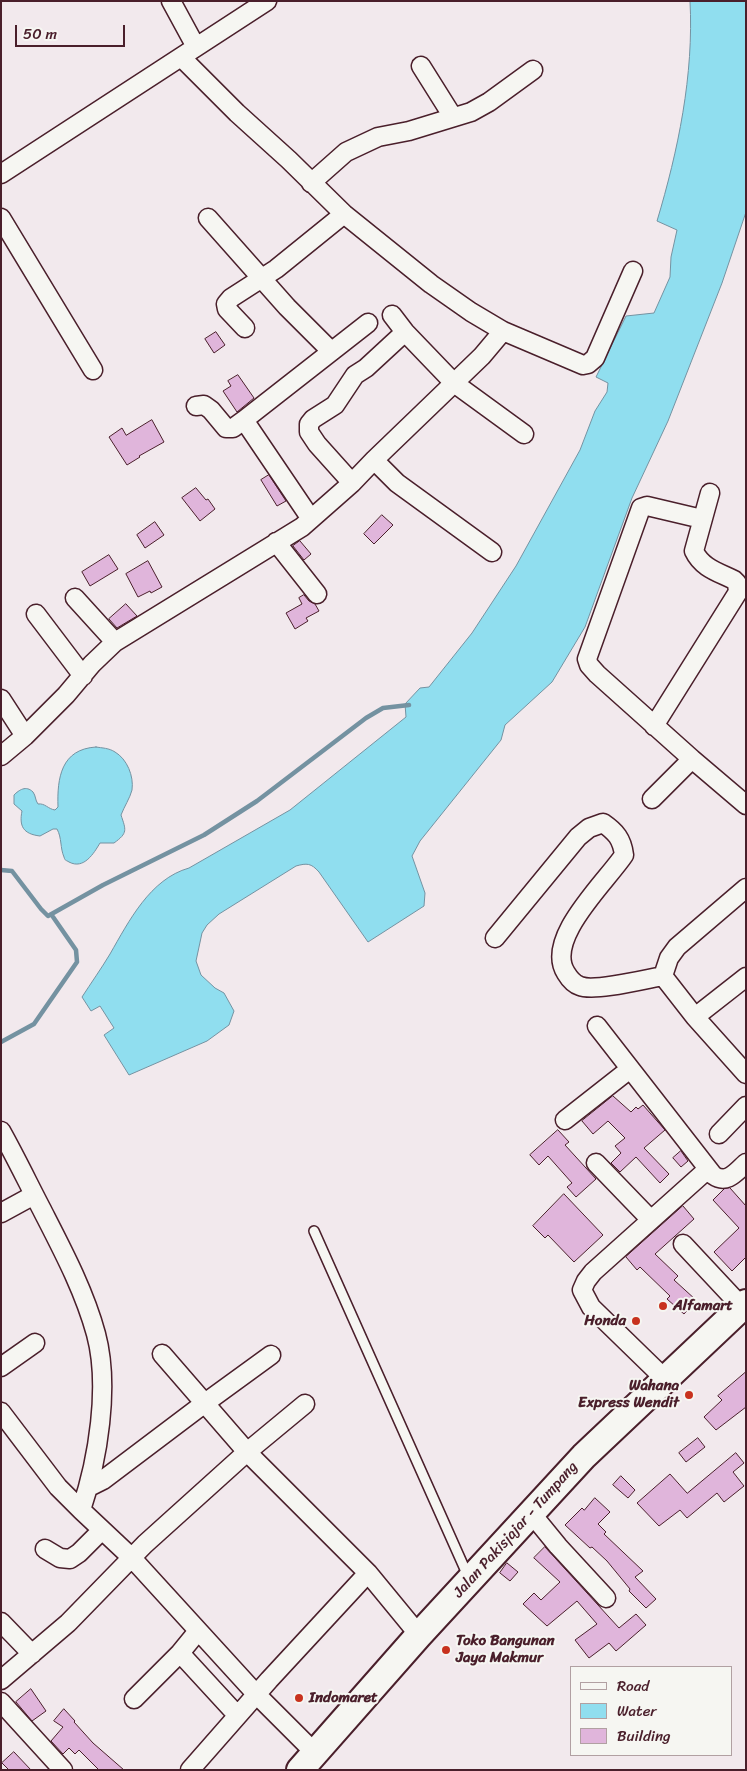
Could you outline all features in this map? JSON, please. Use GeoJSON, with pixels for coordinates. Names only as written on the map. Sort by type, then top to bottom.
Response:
{"type":"FeatureCollection","features":[{"type":"Feature","properties":{"kind":"main road","name":"Jalan Pakisjajar - Tumpang"},"geometry":{"type":"LineString","coordinates":[[307,1761],[419,1635],[584,1456],[744,1305]]}},
{"type":"Feature","properties":{"kind":"street"},"geometry":{"type":"LineString","coordinates":[[171,1],[196,47]]}},
{"type":"Feature","properties":{"kind":"street"},"geometry":{"type":"LineString","coordinates":[[1,174],[267,1]]}},
{"type":"Feature","properties":{"kind":"street"},"geometry":{"type":"LineString","coordinates":[[181,57],[344,214],[431,284],[471,312],[503,331],[583,365],[588,364],[595,358],[633,271]]}},
{"type":"Feature","properties":{"kind":"street"},"geometry":{"type":"LineString","coordinates":[[422,66],[453,117]]}},
{"type":"Feature","properties":{"kind":"street"},"geometry":{"type":"LineString","coordinates":[[311,183],[346,152],[378,137],[409,131],[471,112],[490,102],[533,70]]}},
{"type":"Feature","properties":{"kind":"street"},"geometry":{"type":"LineString","coordinates":[[246,328],[227,309],[226,304],[231,298],[276,269],[344,214]]}},
{"type":"Feature","properties":{"kind":"street"},"geometry":{"type":"LineString","coordinates":[[1,218],[93,370]]}},
{"type":"Feature","properties":{"kind":"street"},"geometry":{"type":"LineString","coordinates":[[208,218],[287,307],[331,351]]}},
{"type":"Feature","properties":{"kind":"street"},"geometry":{"type":"LineString","coordinates":[[392,315],[405,332],[454,383],[524,434]]}},
{"type":"Feature","properties":{"kind":"street"},"geometry":{"type":"LineString","coordinates":[[196,406],[204,405],[226,428],[233,428],[368,323]]}},
{"type":"Feature","properties":{"kind":"street"},"geometry":{"type":"LineString","coordinates":[[1,756],[25,736],[66,695],[92,664],[116,642],[302,527],[352,484],[374,460],[482,356],[503,331]]}},
{"type":"Feature","properties":{"kind":"street"},"geometry":{"type":"LineString","coordinates":[[352,484],[317,444],[309,432],[309,424],[313,419],[335,405],[355,375],[366,368],[405,332]]}},
{"type":"Feature","properties":{"kind":"street"},"geometry":{"type":"LineString","coordinates":[[244,420],[311,519]]}},
{"type":"Feature","properties":{"kind":"street"},"geometry":{"type":"LineString","coordinates":[[374,460],[397,483],[492,552]]}},
{"type":"Feature","properties":{"kind":"street"},"geometry":{"type":"LineString","coordinates":[[654,726],[738,592],[737,583],[734,580],[707,567],[699,560],[694,551],[710,493]]}},
{"type":"Feature","properties":{"kind":"street"},"geometry":{"type":"LineString","coordinates":[[702,519],[647,506],[641,508],[587,660],[592,669],[654,726],[746,805]]}},
{"type":"Feature","properties":{"kind":"street"},"geometry":{"type":"LineString","coordinates":[[276,542],[316,594]]}},
{"type":"Feature","properties":{"kind":"street"},"geometry":{"type":"LineString","coordinates":[[75,598],[116,642]]}},
{"type":"Feature","properties":{"kind":"street"},"geometry":{"type":"LineString","coordinates":[[36,614],[83,676]]}},
{"type":"Feature","properties":{"kind":"street"},"geometry":{"type":"LineString","coordinates":[[1,699],[25,736]]}},
{"type":"Feature","properties":{"kind":"street"},"geometry":{"type":"LineString","coordinates":[[652,800],[692,759]]}},
{"type":"Feature","properties":{"kind":"street"},"geometry":{"type":"LineString","coordinates":[[495,938],[578,837],[589,828],[603,823],[615,832],[622,843],[624,855],[574,919],[564,940],[561,956],[563,968],[569,979],[580,986],[598,987],[663,976]]}},
{"type":"Feature","properties":{"kind":"street"},"geometry":{"type":"LineString","coordinates":[[663,976],[668,958],[677,946],[746,888]]}},
{"type":"Feature","properties":{"kind":"street"},"geometry":{"type":"LineString","coordinates":[[663,976],[695,1017],[745,1072]]}},
{"type":"Feature","properties":{"kind":"street"},"geometry":{"type":"LineString","coordinates":[[695,1017],[746,977]]}},
{"type":"Feature","properties":{"kind":"street"},"geometry":{"type":"LineString","coordinates":[[597,1026],[708,1169],[719,1179],[724,1180],[746,1163]]}},
{"type":"Feature","properties":{"kind":"street"},"geometry":{"type":"LineString","coordinates":[[565,1120],[630,1069]]}},
{"type":"Feature","properties":{"kind":"street"},"geometry":{"type":"LineString","coordinates":[[719,1134],[746,1106]]}},
{"type":"Feature","properties":{"kind":"street"},"geometry":{"type":"LineString","coordinates":[[2,1132],[67,1258],[85,1301],[96,1335],[101,1367],[101,1428],[89,1487],[81,1510]]}},
{"type":"Feature","properties":{"kind":"street"},"geometry":{"type":"LineString","coordinates":[[596,1163],[651,1220]]}},
{"type":"Feature","properties":{"kind":"street"},"geometry":{"type":"LineString","coordinates":[[665,1379],[591,1307],[582,1290],[594,1272],[708,1169]]}},
{"type":"Feature","properties":{"kind":"street"},"geometry":{"type":"LineString","coordinates":[[1,1213],[34,1195]]}},
{"type":"Feature","properties":{"kind":"street"},"geometry":{"type":"LineString","coordinates":[[683,1244],[744,1305]]}},
{"type":"Feature","properties":{"kind":"street"},"geometry":{"type":"LineString","coordinates":[[1,1367],[36,1343]]}},
{"type":"Feature","properties":{"kind":"street"},"geometry":{"type":"LineString","coordinates":[[162,1354],[248,1452],[368,1573],[419,1635]]}},
{"type":"Feature","properties":{"kind":"street"},"geometry":{"type":"LineString","coordinates":[[89,1487],[103,1480],[272,1355]]}},
{"type":"Feature","properties":{"kind":"street"},"geometry":{"type":"LineString","coordinates":[[1,1680],[68,1623],[131,1557],[248,1452],[305,1404]]}},
{"type":"Feature","properties":{"kind":"street"},"geometry":{"type":"LineString","coordinates":[[4,1421],[58,1487],[131,1557],[256,1695],[307,1761]]}},
{"type":"Feature","properties":{"kind":"street"},"geometry":{"type":"LineString","coordinates":[[531,1513],[558,1546],[606,1598]]}},
{"type":"Feature","properties":{"kind":"street"},"geometry":{"type":"LineString","coordinates":[[45,1550],[60,1558],[70,1559],[79,1553],[102,1530]]}},
{"type":"Feature","properties":{"kind":"street"},"geometry":{"type":"LineString","coordinates":[[190,1770],[237,1715],[368,1573]]}},
{"type":"Feature","properties":{"kind":"street"},"geometry":{"type":"LineString","coordinates":[[1,1622],[32,1654]]}},
{"type":"Feature","properties":{"kind":"street"},"geometry":{"type":"LineString","coordinates":[[134,1699],[180,1653],[198,1631]]}},
{"type":"Feature","properties":{"kind":"street"},"geometry":{"type":"LineString","coordinates":[[180,1653],[237,1715]]}},
{"type":"Feature","properties":{"kind":"street"},"geometry":{"type":"LineString","coordinates":[[2,1706],[63,1770]]}},
{"type":"Feature","properties":{"kind":"lane"},"geometry":{"type":"LineString","coordinates":[[314,1231],[470,1581]]}},
{"type":"Feature","properties":{"kind":"water"},"geometry":{"type":"Polygon","coordinates":[[[690,1],[746,1],[746,212],[722,283],[668,421],[632,498],[585,627],[552,682],[505,725],[501,740],[420,841],[412,856],[425,893],[424,906],[368,942],[319,872],[309,864],[296,866],[219,914],[207,925],[202,933],[196,961],[201,975],[215,988],[224,993],[234,1011],[229,1025],[207,1041],[129,1075],[104,1035],[114,1028],[100,1006],[91,1011],[82,997],[107,960],[133,915],[152,891],[163,881],[290,810],[406,717],[405,704],[420,688],[429,687],[472,633],[516,566],[580,450],[595,411],[607,392],[608,383],[596,377],[626,316],[654,313],[670,277],[671,257],[677,230],[657,221],[672,168],[683,112],[691,29],[690,1]]]}},
{"type":"Feature","properties":{"kind":"water"},"geometry":{"type":"Polygon","coordinates":[[[106,748],[119,755],[126,763],[131,774],[132,790],[121,815],[125,831],[122,837],[114,843],[100,843],[88,859],[79,864],[74,864],[65,859],[57,829],[53,829],[40,836],[34,835],[23,828],[21,821],[22,811],[14,804],[14,795],[20,790],[28,789],[33,792],[38,804],[43,804],[55,810],[58,807],[60,776],[68,759],[84,749],[106,748]]]}},
{"type":"Feature","properties":{"kind":"building"},"geometry":{"type":"Polygon","coordinates":[[[216,332],[225,345],[214,353],[205,339],[216,332]]]}},
{"type":"Feature","properties":{"kind":"building"},"geometry":{"type":"Polygon","coordinates":[[[238,375],[254,398],[237,412],[223,391],[231,386],[228,381],[238,375]]]}},
{"type":"Feature","properties":{"kind":"building"},"geometry":{"type":"Polygon","coordinates":[[[152,420],[164,442],[127,465],[109,437],[122,428],[126,435],[152,420]]]}},
{"type":"Feature","properties":{"kind":"building"},"geometry":{"type":"Polygon","coordinates":[[[269,475],[286,501],[277,506],[261,480],[269,475]]]}},
{"type":"Feature","properties":{"kind":"building"},"geometry":{"type":"Polygon","coordinates":[[[196,488],[206,500],[208,499],[215,509],[200,521],[182,498],[196,488]]]}},
{"type":"Feature","properties":{"kind":"building"},"geometry":{"type":"Polygon","coordinates":[[[382,515],[393,525],[374,544],[364,534],[382,515]]]}},
{"type":"Feature","properties":{"kind":"building"},"geometry":{"type":"Polygon","coordinates":[[[155,522],[164,535],[145,548],[137,535],[155,522]]]}},
{"type":"Feature","properties":{"kind":"building"},"geometry":{"type":"Polygon","coordinates":[[[300,541],[311,554],[304,560],[293,546],[300,541]]]}},
{"type":"Feature","properties":{"kind":"building"},"geometry":{"type":"Polygon","coordinates":[[[109,555],[118,569],[90,586],[82,572],[109,555]]]}},
{"type":"Feature","properties":{"kind":"building"},"geometry":{"type":"Polygon","coordinates":[[[148,561],[162,587],[138,597],[126,574],[148,561]]]}},
{"type":"Feature","properties":{"kind":"building"},"geometry":{"type":"Polygon","coordinates":[[[304,595],[315,604],[319,611],[306,618],[308,621],[295,629],[286,613],[302,604],[299,598],[304,595]]]}},
{"type":"Feature","properties":{"kind":"building"},"geometry":{"type":"Polygon","coordinates":[[[126,604],[137,616],[117,628],[109,619],[126,604]]]}},
{"type":"Feature","properties":{"kind":"building"},"geometry":{"type":"Polygon","coordinates":[[[613,1096],[631,1112],[636,1107],[638,1109],[643,1105],[665,1130],[644,1148],[669,1174],[660,1183],[636,1157],[620,1172],[611,1163],[621,1153],[615,1146],[625,1138],[608,1121],[593,1134],[582,1121],[613,1096]]]}},
{"type":"Feature","properties":{"kind":"building"},"geometry":{"type":"Polygon","coordinates":[[[558,1130],[569,1142],[565,1145],[596,1179],[576,1197],[567,1187],[572,1183],[548,1156],[539,1165],[530,1155],[558,1130]]]}},
{"type":"Feature","properties":{"kind":"building"},"geometry":{"type":"Polygon","coordinates":[[[681,1151],[688,1161],[681,1167],[673,1158],[681,1151]]]}},
{"type":"Feature","properties":{"kind":"building"},"geometry":{"type":"Polygon","coordinates":[[[730,1188],[746,1206],[746,1257],[732,1271],[714,1252],[739,1228],[713,1200],[724,1189],[730,1188]]]}},
{"type":"Feature","properties":{"kind":"building"},"geometry":{"type":"Polygon","coordinates":[[[564,1194],[603,1235],[574,1262],[548,1235],[545,1238],[533,1226],[564,1194]]]}},
{"type":"Feature","properties":{"kind":"building"},"geometry":{"type":"Polygon","coordinates":[[[683,1206],[694,1219],[655,1254],[678,1276],[674,1280],[696,1300],[684,1314],[667,1299],[670,1296],[640,1267],[637,1270],[626,1257],[683,1206]]]}},
{"type":"Feature","properties":{"kind":"building"},"geometry":{"type":"Polygon","coordinates":[[[746,1372],[746,1407],[716,1430],[704,1417],[722,1400],[718,1396],[746,1372]]]}},
{"type":"Feature","properties":{"kind":"building"},"geometry":{"type":"Polygon","coordinates":[[[698,1438],[705,1447],[686,1462],[679,1453],[698,1438]]]}},
{"type":"Feature","properties":{"kind":"building"},"geometry":{"type":"Polygon","coordinates":[[[736,1453],[744,1463],[733,1472],[744,1486],[724,1502],[717,1493],[687,1518],[680,1510],[659,1526],[637,1503],[670,1474],[687,1493],[736,1453]]]}},
{"type":"Feature","properties":{"kind":"building"},"geometry":{"type":"Polygon","coordinates":[[[621,1476],[635,1490],[628,1498],[613,1485],[621,1476]]]}},
{"type":"Feature","properties":{"kind":"building"},"geometry":{"type":"Polygon","coordinates":[[[595,1498],[610,1512],[598,1524],[606,1532],[604,1534],[643,1571],[635,1577],[656,1599],[646,1608],[629,1591],[630,1589],[607,1561],[565,1525],[582,1508],[584,1510],[595,1498]]]}},
{"type":"Feature","properties":{"kind":"building"},"geometry":{"type":"Polygon","coordinates":[[[545,1547],[619,1628],[636,1614],[646,1625],[616,1651],[609,1643],[589,1658],[575,1640],[597,1624],[577,1601],[547,1626],[523,1604],[534,1593],[541,1600],[560,1582],[534,1558],[545,1547]]]}},
{"type":"Feature","properties":{"kind":"building"},"geometry":{"type":"Polygon","coordinates":[[[507,1563],[518,1572],[510,1581],[500,1573],[507,1563]]]}},
{"type":"Feature","properties":{"kind":"building"},"geometry":{"type":"Polygon","coordinates":[[[31,1689],[46,1711],[32,1721],[16,1702],[31,1689]]]}},
{"type":"Feature","properties":{"kind":"building"},"geometry":{"type":"Polygon","coordinates":[[[64,1709],[93,1743],[124,1770],[99,1770],[79,1750],[75,1754],[69,1748],[63,1754],[51,1741],[63,1727],[54,1721],[64,1709]]]}},
{"type":"Feature","properties":{"kind":"building"},"geometry":{"type":"Polygon","coordinates":[[[14,1752],[31,1770],[9,1770],[2,1763],[14,1752]]]}},
{"type":"Feature","properties":{"kind":"waterway"},"geometry":{"type":"LineString","coordinates":[[1,870],[12,871],[48,916],[103,885],[204,835],[257,801],[366,718],[383,708],[409,705]]}},
{"type":"Feature","properties":{"kind":"waterway"},"geometry":{"type":"LineString","coordinates":[[1,1042],[34,1024],[77,962],[76,950],[51,914]]}},
{"type":"Feature","properties":{"kind":"place","name":"Alfamart"},"geometry":{"type":"Point","coordinates":[663,1306]}},
{"type":"Feature","properties":{"kind":"place","name":"Honda"},"geometry":{"type":"Point","coordinates":[636,1321]}},
{"type":"Feature","properties":{"kind":"place","name":"Wahana Express Wendit"},"geometry":{"type":"Point","coordinates":[689,1395]}},
{"type":"Feature","properties":{"kind":"place","name":"Toko Bangunan Jaya Makmur"},"geometry":{"type":"Point","coordinates":[446,1650]}},
{"type":"Feature","properties":{"kind":"place","name":"Indomaret"},"geometry":{"type":"Point","coordinates":[299,1698]}}]}
